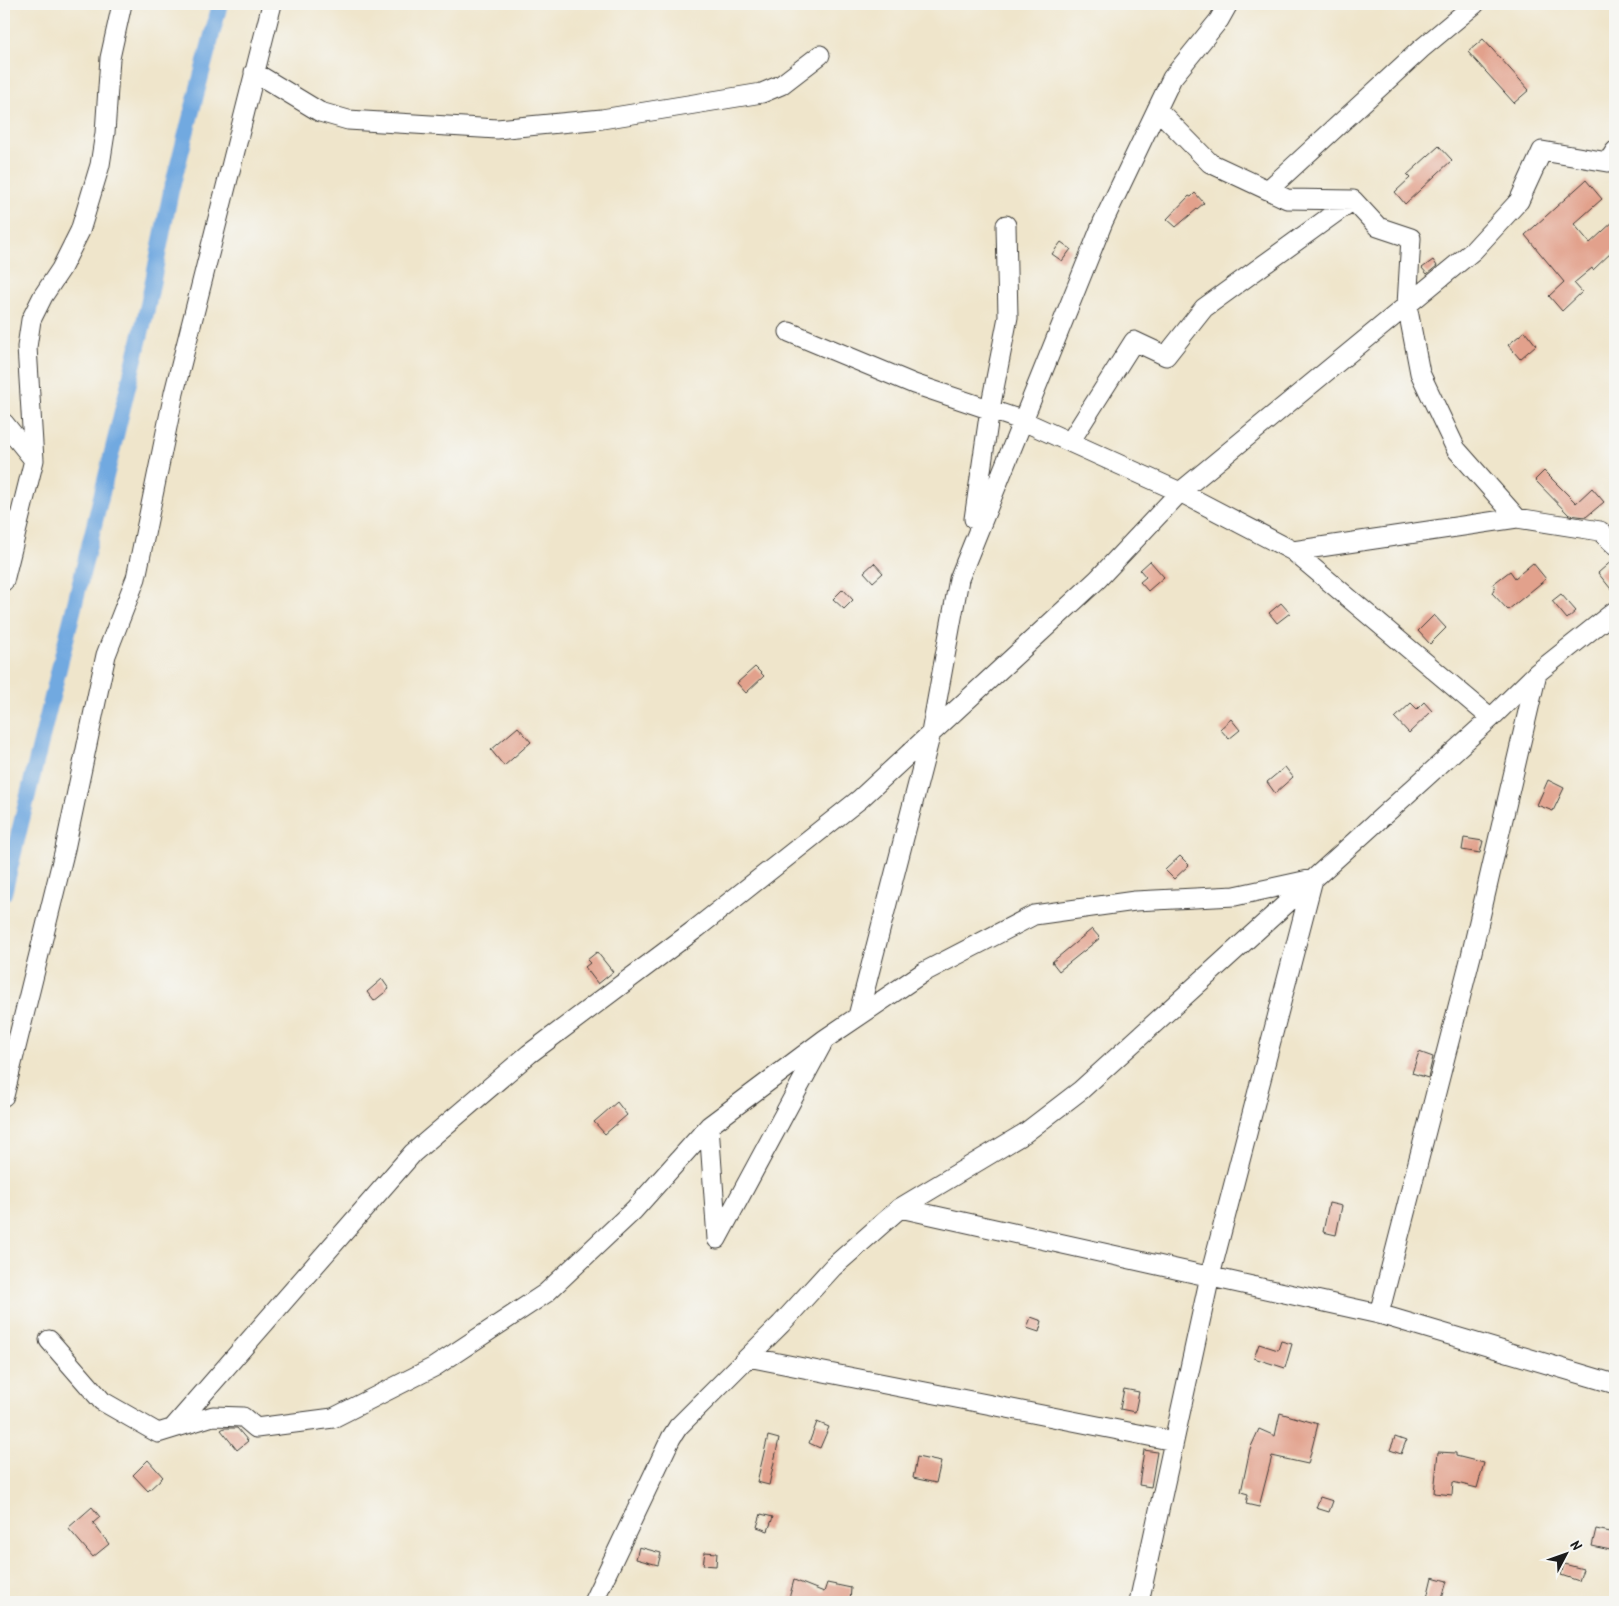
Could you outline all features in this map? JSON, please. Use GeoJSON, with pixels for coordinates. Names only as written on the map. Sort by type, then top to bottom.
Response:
{"type":"FeatureCollection","features":[{"type":"Feature","properties":{"kind":"street"},"geometry":{"type":"LineString","coordinates":[[4,582],[34,460],[26,347],[31,320],[43,296],[61,269],[80,231],[100,165],[105,133],[110,58],[122,4]]}},
{"type":"Feature","properties":{"kind":"street"},"geometry":{"type":"LineString","coordinates":[[4,1096],[65,849],[106,655],[136,578],[174,392],[272,4]]}},
{"type":"Feature","properties":{"kind":"street"},"geometry":{"type":"LineString","coordinates":[[858,1016],[931,733],[958,579],[1102,222],[1172,78],[1219,20],[1228,4]]}},
{"type":"Feature","properties":{"kind":"street"},"geometry":{"type":"LineString","coordinates":[[1268,190],[1421,49],[1475,4]]}},
{"type":"Feature","properties":{"kind":"street"},"geometry":{"type":"LineString","coordinates":[[254,72],[330,116],[348,120],[497,129],[602,118],[762,93],[781,85],[820,55]]}},
{"type":"Feature","properties":{"kind":"street"},"geometry":{"type":"LineString","coordinates":[[1157,109],[1210,162],[1287,199],[1353,200],[1378,227],[1411,238],[1407,304],[1420,373],[1456,449],[1517,518]]}},
{"type":"Feature","properties":{"kind":"street"},"geometry":{"type":"LineString","coordinates":[[172,1429],[413,1153],[529,1054],[697,928],[860,799],[1098,579],[1180,492],[1473,251],[1519,201],[1542,151],[1613,159]]}},
{"type":"Feature","properties":{"kind":"street"},"geometry":{"type":"LineString","coordinates":[[1070,442],[1134,341],[1166,356],[1204,308],[1353,200]]}},
{"type":"Feature","properties":{"kind":"street"},"geometry":{"type":"LineString","coordinates":[[970,550],[990,409],[1008,317],[1006,225]]}},
{"type":"Feature","properties":{"kind":"street"},"geometry":{"type":"LineString","coordinates":[[789,332],[914,384],[1021,420],[1180,492],[1294,551],[1491,718]]}},
{"type":"Feature","properties":{"kind":"street"},"geometry":{"type":"LineString","coordinates":[[4,423],[34,460]]}},
{"type":"Feature","properties":{"kind":"street"},"geometry":{"type":"LineString","coordinates":[[1294,551],[1517,518],[1600,531],[1615,545]]}},
{"type":"Feature","properties":{"kind":"street"},"geometry":{"type":"LineString","coordinates":[[593,1602],[678,1427],[748,1357],[833,1267],[900,1208],[1025,1133],[1082,1090],[1491,718],[1537,673],[1615,610]]}},
{"type":"Feature","properties":{"kind":"street"},"geometry":{"type":"LineString","coordinates":[[1379,1314],[1471,956],[1537,673]]}},
{"type":"Feature","properties":{"kind":"street"},"geometry":{"type":"LineString","coordinates":[[49,1340],[102,1401],[158,1433],[213,1416],[243,1417],[256,1428],[333,1418],[434,1367],[546,1292],[634,1210],[709,1126],[825,1039],[924,972],[1034,916],[1135,901],[1235,896],[1313,879]]}},
{"type":"Feature","properties":{"kind":"street"},"geometry":{"type":"LineString","coordinates":[[1139,1602],[1210,1276],[1313,879]]}},
{"type":"Feature","properties":{"kind":"street"},"geometry":{"type":"LineString","coordinates":[[709,1126],[717,1238],[825,1039]]}},
{"type":"Feature","properties":{"kind":"street"},"geometry":{"type":"LineString","coordinates":[[900,1208],[1379,1314],[1615,1384]]}},
{"type":"Feature","properties":{"kind":"street"},"geometry":{"type":"LineString","coordinates":[[748,1357],[1174,1441]]}},
{"type":"Feature","properties":{"kind":"building"},"geometry":{"type":"Polygon","coordinates":[[[1483,39],[1529,90],[1514,103],[1468,52],[1483,39]]]}},
{"type":"Feature","properties":{"kind":"building"},"geometry":{"type":"Polygon","coordinates":[[[1439,146],[1452,160],[1405,204],[1395,192],[1410,178],[1407,175],[1439,146]]]}},
{"type":"Feature","properties":{"kind":"building"},"geometry":{"type":"Polygon","coordinates":[[[1586,180],[1602,199],[1574,224],[1590,243],[1615,220],[1615,249],[1593,270],[1592,268],[1574,283],[1582,292],[1562,311],[1549,296],[1564,282],[1525,235],[1586,180]]]}},
{"type":"Feature","properties":{"kind":"building"},"geometry":{"type":"Polygon","coordinates":[[[1195,193],[1204,203],[1176,227],[1167,219],[1189,196],[1191,197],[1195,193]]]}},
{"type":"Feature","properties":{"kind":"building"},"geometry":{"type":"Polygon","coordinates":[[[1061,242],[1071,249],[1062,261],[1052,254],[1061,242]]]}},
{"type":"Feature","properties":{"kind":"building"},"geometry":{"type":"Polygon","coordinates":[[[1433,260],[1437,266],[1427,274],[1422,268],[1433,260]]]}},
{"type":"Feature","properties":{"kind":"building"},"geometry":{"type":"Polygon","coordinates":[[[1525,331],[1536,345],[1520,359],[1508,345],[1525,331]]]}},
{"type":"Feature","properties":{"kind":"building"},"geometry":{"type":"Polygon","coordinates":[[[1544,471],[1576,503],[1592,488],[1604,502],[1586,517],[1569,515],[1535,480],[1544,471]]]}},
{"type":"Feature","properties":{"kind":"building"},"geometry":{"type":"Polygon","coordinates":[[[1615,558],[1615,594],[1598,573],[1615,558]]]}},
{"type":"Feature","properties":{"kind":"building"},"geometry":{"type":"Polygon","coordinates":[[[1150,561],[1164,577],[1148,591],[1140,582],[1146,577],[1140,570],[1150,561]]]}},
{"type":"Feature","properties":{"kind":"building"},"geometry":{"type":"Polygon","coordinates":[[[874,563],[883,573],[873,582],[864,572],[874,563]]]}},
{"type":"Feature","properties":{"kind":"building"},"geometry":{"type":"Polygon","coordinates":[[[1533,563],[1546,579],[1508,610],[1492,593],[1495,587],[1493,584],[1510,571],[1515,578],[1533,563]]]}},
{"type":"Feature","properties":{"kind":"building"},"geometry":{"type":"Polygon","coordinates":[[[843,589],[853,600],[844,609],[833,599],[843,589]]]}},
{"type":"Feature","properties":{"kind":"building"},"geometry":{"type":"Polygon","coordinates":[[[1561,594],[1576,611],[1567,619],[1552,601],[1561,594]]]}},
{"type":"Feature","properties":{"kind":"building"},"geometry":{"type":"Polygon","coordinates":[[[1281,603],[1290,613],[1277,623],[1269,613],[1281,603]]]}},
{"type":"Feature","properties":{"kind":"building"},"geometry":{"type":"Polygon","coordinates":[[[1434,615],[1446,628],[1430,644],[1418,631],[1434,615]]]}},
{"type":"Feature","properties":{"kind":"building"},"geometry":{"type":"Polygon","coordinates":[[[755,667],[764,676],[746,693],[737,683],[755,667]]]}},
{"type":"Feature","properties":{"kind":"building"},"geometry":{"type":"Polygon","coordinates":[[[1424,702],[1432,711],[1409,733],[1395,718],[1411,703],[1417,709],[1424,702]]]}},
{"type":"Feature","properties":{"kind":"building"},"geometry":{"type":"Polygon","coordinates":[[[1231,719],[1240,730],[1229,739],[1220,729],[1231,719]]]}},
{"type":"Feature","properties":{"kind":"building"},"geometry":{"type":"Polygon","coordinates":[[[518,727],[531,742],[504,766],[491,750],[518,727]]]}},
{"type":"Feature","properties":{"kind":"building"},"geometry":{"type":"Polygon","coordinates":[[[1285,767],[1293,777],[1275,793],[1267,782],[1285,767]]]}},
{"type":"Feature","properties":{"kind":"building"},"geometry":{"type":"Polygon","coordinates":[[[1548,780],[1564,788],[1553,811],[1537,805],[1548,780]]]}},
{"type":"Feature","properties":{"kind":"building"},"geometry":{"type":"Polygon","coordinates":[[[1464,838],[1483,841],[1480,853],[1462,850],[1464,838]]]}},
{"type":"Feature","properties":{"kind":"building"},"geometry":{"type":"Polygon","coordinates":[[[1180,856],[1189,865],[1174,879],[1165,870],[1180,856]]]}},
{"type":"Feature","properties":{"kind":"building"},"geometry":{"type":"Polygon","coordinates":[[[1092,929],[1100,938],[1059,971],[1052,962],[1092,929]]]}},
{"type":"Feature","properties":{"kind":"building"},"geometry":{"type":"Polygon","coordinates":[[[597,952],[613,972],[598,984],[585,967],[590,963],[587,960],[597,952]]]}},
{"type":"Feature","properties":{"kind":"building"},"geometry":{"type":"Polygon","coordinates":[[[382,979],[389,989],[374,1001],[367,992],[382,979]]]}},
{"type":"Feature","properties":{"kind":"building"},"geometry":{"type":"Polygon","coordinates":[[[1419,1052],[1433,1057],[1428,1078],[1412,1073],[1419,1052]]]}},
{"type":"Feature","properties":{"kind":"building"},"geometry":{"type":"Polygon","coordinates":[[[617,1102],[627,1115],[605,1134],[594,1122],[617,1102]]]}},
{"type":"Feature","properties":{"kind":"building"},"geometry":{"type":"Polygon","coordinates":[[[1329,1203],[1342,1206],[1336,1235],[1323,1232],[1329,1203]]]}},
{"type":"Feature","properties":{"kind":"building"},"geometry":{"type":"Polygon","coordinates":[[[1031,1317],[1042,1321],[1039,1332],[1027,1328],[1031,1317]]]}},
{"type":"Feature","properties":{"kind":"building"},"geometry":{"type":"Polygon","coordinates":[[[1281,1341],[1292,1344],[1285,1368],[1254,1358],[1259,1344],[1278,1350],[1281,1341]]]}},
{"type":"Feature","properties":{"kind":"building"},"geometry":{"type":"Polygon","coordinates":[[[1124,1389],[1139,1392],[1135,1412],[1120,1409],[1124,1389]]]}},
{"type":"Feature","properties":{"kind":"building"},"geometry":{"type":"Polygon","coordinates":[[[1280,1413],[1318,1424],[1308,1464],[1272,1456],[1259,1507],[1246,1504],[1248,1494],[1241,1492],[1250,1449],[1259,1429],[1275,1436],[1280,1413]]]}},
{"type":"Feature","properties":{"kind":"building"},"geometry":{"type":"Polygon","coordinates":[[[817,1422],[829,1427],[820,1448],[809,1443],[817,1422]]]}},
{"type":"Feature","properties":{"kind":"building"},"geometry":{"type":"Polygon","coordinates":[[[224,1428],[237,1428],[248,1441],[237,1450],[221,1430],[224,1428]]]}},
{"type":"Feature","properties":{"kind":"building"},"geometry":{"type":"Polygon","coordinates":[[[768,1436],[779,1439],[769,1485],[757,1482],[768,1436]]]}},
{"type":"Feature","properties":{"kind":"building"},"geometry":{"type":"Polygon","coordinates":[[[1395,1437],[1406,1441],[1401,1454],[1390,1450],[1395,1437]]]}},
{"type":"Feature","properties":{"kind":"building"},"geometry":{"type":"Polygon","coordinates":[[[1144,1450],[1157,1452],[1151,1487],[1139,1485],[1144,1450]]]}},
{"type":"Feature","properties":{"kind":"building"},"geometry":{"type":"Polygon","coordinates":[[[1438,1452],[1456,1453],[1456,1456],[1484,1463],[1477,1488],[1453,1482],[1452,1495],[1434,1493],[1438,1452]]]}},
{"type":"Feature","properties":{"kind":"building"},"geometry":{"type":"Polygon","coordinates":[[[917,1457],[941,1462],[936,1483],[913,1478],[917,1457]]]}},
{"type":"Feature","properties":{"kind":"building"},"geometry":{"type":"Polygon","coordinates":[[[148,1460],[163,1477],[148,1491],[133,1475],[148,1460]]]}},
{"type":"Feature","properties":{"kind":"building"},"geometry":{"type":"Polygon","coordinates":[[[1320,1497],[1333,1501],[1329,1512],[1316,1508],[1320,1497]]]}},
{"type":"Feature","properties":{"kind":"building"},"geometry":{"type":"Polygon","coordinates":[[[92,1507],[100,1517],[93,1523],[109,1544],[93,1557],[68,1528],[92,1507]]]}},
{"type":"Feature","properties":{"kind":"building"},"geometry":{"type":"Polygon","coordinates":[[[761,1514],[773,1517],[768,1531],[757,1527],[761,1514]]]}},
{"type":"Feature","properties":{"kind":"building"},"geometry":{"type":"Polygon","coordinates":[[[1596,1529],[1615,1533],[1615,1551],[1592,1546],[1596,1529]]]}},
{"type":"Feature","properties":{"kind":"building"},"geometry":{"type":"Polygon","coordinates":[[[639,1547],[661,1553],[658,1565],[636,1559],[639,1547]]]}},
{"type":"Feature","properties":{"kind":"building"},"geometry":{"type":"Polygon","coordinates":[[[705,1552],[717,1553],[716,1566],[703,1565],[705,1552]]]}},
{"type":"Feature","properties":{"kind":"building"},"geometry":{"type":"Polygon","coordinates":[[[1564,1564],[1583,1569],[1579,1581],[1561,1575],[1564,1564]]]}},
{"type":"Feature","properties":{"kind":"building"},"geometry":{"type":"Polygon","coordinates":[[[1432,1577],[1447,1581],[1441,1602],[1426,1602],[1432,1577]]]}},
{"type":"Feature","properties":{"kind":"building"},"geometry":{"type":"Polygon","coordinates":[[[794,1580],[824,1592],[827,1583],[851,1588],[850,1602],[788,1602],[794,1580]]]}},
{"type":"Feature","properties":{"kind":"waterway"},"geometry":{"type":"LineString","coordinates":[[4,893],[148,305],[171,191],[220,4]]}}]}
